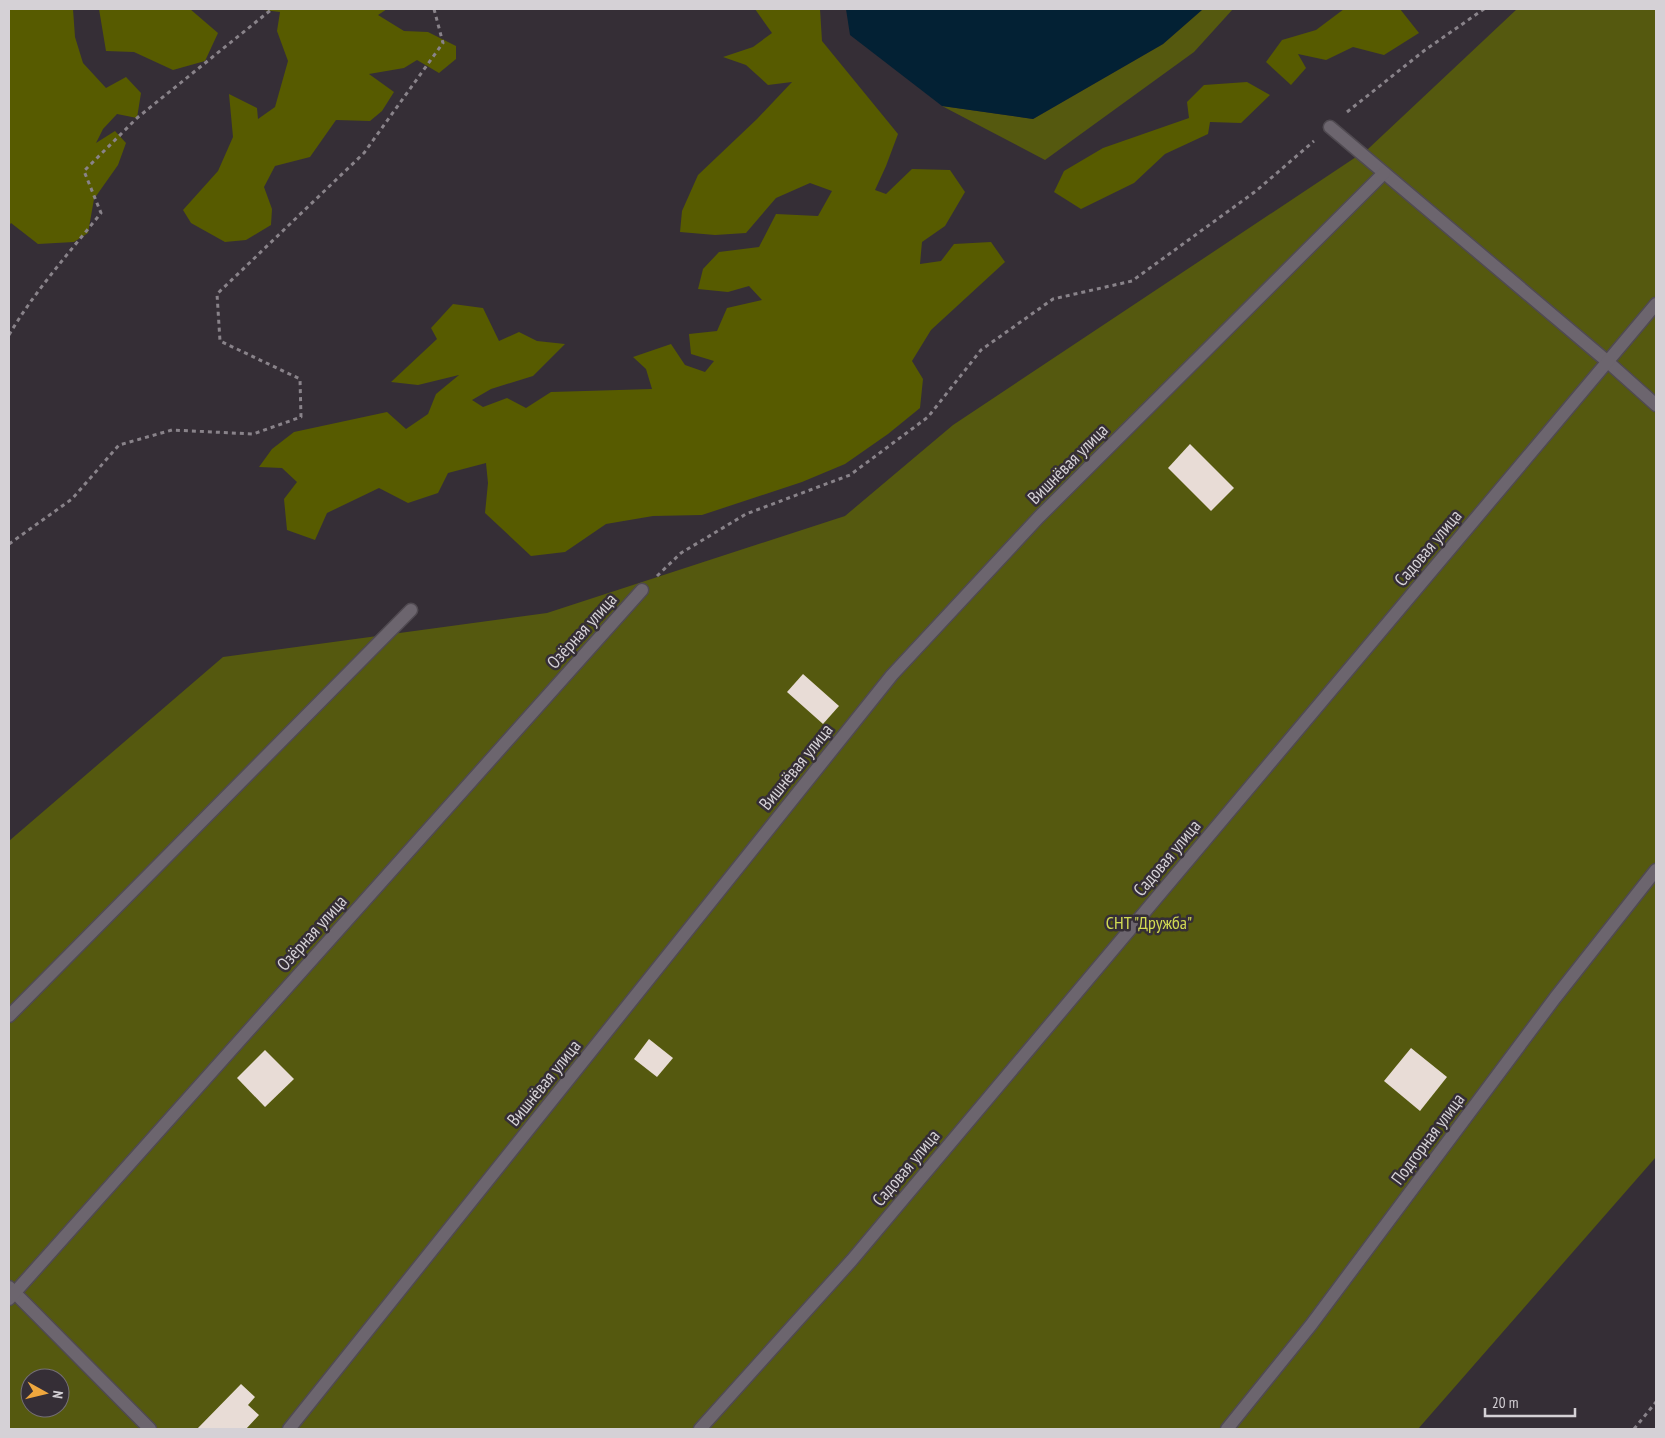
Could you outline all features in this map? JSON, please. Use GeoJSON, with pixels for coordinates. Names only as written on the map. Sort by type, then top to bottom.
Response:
{"type":"FeatureCollection","features":[{"type":"Feature","properties":{"kind":"lane"},"geometry":{"type":"LineString","coordinates":[[1330,127],[1608,362],[1656,405]]}},
{"type":"Feature","properties":{"kind":"lane","name":"Вишнёвая улица"},"geometry":{"type":"LineString","coordinates":[[289,1429],[892,675],[1039,517],[1384,173]]}},
{"type":"Feature","properties":{"kind":"lane","name":"Садовая улица"},"geometry":{"type":"LineString","coordinates":[[700,1429],[858,1252],[1656,304]]}},
{"type":"Feature","properties":{"kind":"lane","name":"Озёрная улица"},"geometry":{"type":"LineString","coordinates":[[11,1293],[642,590]]}},
{"type":"Feature","properties":{"kind":"lane"},"geometry":{"type":"LineString","coordinates":[[9,1016],[411,610]]}},
{"type":"Feature","properties":{"kind":"lane","name":"Подгорная улица"},"geometry":{"type":"LineString","coordinates":[[1227,1429],[1311,1325],[1555,998],[1656,870]]}},
{"type":"Feature","properties":{"kind":"lane"},"geometry":{"type":"LineString","coordinates":[[11,1293],[150,1429]]}},
{"type":"Feature","properties":{"kind":"path"},"geometry":{"type":"LineString","coordinates":[[9,335],[53,273],[101,213],[84,171],[137,118],[272,9]]}},
{"type":"Feature","properties":{"kind":"path"},"geometry":{"type":"LineString","coordinates":[[9,544],[72,499],[120,445],[172,430],[253,434],[301,416],[300,379],[220,342],[217,294],[364,153],[443,42],[434,9]]}},
{"type":"Feature","properties":{"kind":"path"},"geometry":{"type":"LineString","coordinates":[[642,590],[681,553],[746,514],[850,475],[928,417],[982,350],[1053,299],[1132,281],[1256,191],[1330,127],[1426,50],[1484,9]]}},
{"type":"Feature","properties":{"kind":"path"},"geometry":{"type":"LineString","coordinates":[[1634,1429],[1656,1402]]}},
{"type":"Feature","properties":{"kind":"green space"},"geometry":{"type":"Polygon","coordinates":[[[1203,9],[1233,9],[1194,52],[1045,160],[942,106],[1033,119],[1163,44],[1203,9]]]}},
{"type":"Feature","properties":{"kind":"green space","name":"СНТ \"Дружба\""},"geometry":{"type":"Polygon","coordinates":[[[1517,9],[1656,9],[1656,1157],[1418,1429],[9,1429],[9,841],[223,657],[547,613],[845,516],[953,425],[1368,149],[1517,9]]]}},
{"type":"Feature","properties":{"kind":"shaded area"},"geometry":{"type":"Polygon","coordinates":[[[9,9],[73,9],[75,37],[83,63],[106,88],[126,77],[141,93],[137,118],[117,114],[103,129],[96,143],[115,131],[126,143],[118,165],[94,199],[88,233],[74,242],[38,244],[11,223],[9,226],[9,9]]]}},
{"type":"Feature","properties":{"kind":"shaded area"},"geometry":{"type":"Polygon","coordinates":[[[99,9],[190,9],[218,33],[205,61],[173,70],[134,52],[106,51],[99,9]]]}},
{"type":"Feature","properties":{"kind":"shaded area"},"geometry":{"type":"Polygon","coordinates":[[[256,9],[387,9],[378,15],[404,31],[428,32],[456,46],[456,59],[439,73],[417,60],[404,68],[369,74],[394,92],[382,111],[370,121],[336,120],[310,157],[275,166],[264,187],[272,209],[271,225],[246,240],[225,242],[191,223],[183,210],[218,171],[233,137],[229,94],[257,108],[258,119],[275,107],[288,61],[277,31],[280,12],[256,9]]]}},
{"type":"Feature","properties":{"kind":"shaded area"},"geometry":{"type":"Polygon","coordinates":[[[755,9],[820,9],[822,41],[898,134],[875,190],[886,194],[912,169],[950,170],[965,192],[945,226],[922,242],[920,264],[941,261],[954,244],[991,242],[1005,262],[931,330],[912,361],[923,379],[920,408],[888,434],[845,464],[802,482],[702,515],[653,516],[606,524],[565,552],[531,556],[485,513],[488,483],[486,463],[448,473],[438,493],[408,503],[379,488],[327,513],[315,540],[287,530],[284,499],[297,482],[282,468],[259,467],[272,449],[294,432],[387,412],[406,429],[428,414],[436,394],[459,375],[418,385],[391,382],[437,339],[431,328],[453,304],[483,308],[499,341],[519,332],[537,341],[565,344],[533,376],[491,389],[472,400],[483,407],[507,398],[526,408],[551,392],[652,389],[646,369],[633,357],[671,344],[685,365],[705,372],[714,361],[691,354],[689,334],[717,331],[727,308],[762,300],[749,286],[728,292],[698,289],[703,269],[719,252],[759,247],[776,214],[818,216],[832,191],[810,183],[776,198],[746,233],[715,235],[680,232],[682,211],[698,175],[757,119],[792,82],[768,85],[746,65],[723,57],[753,47],[772,33],[755,9]]]}},
{"type":"Feature","properties":{"kind":"shaded area"},"geometry":{"type":"Polygon","coordinates":[[[1344,9],[1400,9],[1419,33],[1384,55],[1353,47],[1326,60],[1298,54],[1306,68],[1291,85],[1266,62],[1282,40],[1316,30],[1344,9]]]}},
{"type":"Feature","properties":{"kind":"shaded area"},"geometry":{"type":"Polygon","coordinates":[[[1247,82],[1270,95],[1241,123],[1210,122],[1208,134],[1165,154],[1134,183],[1081,209],[1054,192],[1064,171],[1103,148],[1189,118],[1187,102],[1204,85],[1247,82]]]}},
{"type":"Feature","properties":{"kind":"water"},"geometry":{"type":"Polygon","coordinates":[[[846,9],[1203,9],[1163,44],[1033,119],[942,106],[850,35],[846,9]]]}},
{"type":"Feature","properties":{"kind":"building"},"geometry":{"type":"Polygon","coordinates":[[[1190,444],[1234,488],[1211,511],[1168,468],[1190,444]]]}},
{"type":"Feature","properties":{"kind":"building"},"geometry":{"type":"Polygon","coordinates":[[[803,674],[839,706],[823,724],[787,692],[803,674]]]}},
{"type":"Feature","properties":{"kind":"building"},"geometry":{"type":"Polygon","coordinates":[[[649,1039],[673,1058],[657,1077],[634,1059],[649,1039]]]}},
{"type":"Feature","properties":{"kind":"building"},"geometry":{"type":"Polygon","coordinates":[[[1411,1048],[1447,1077],[1420,1111],[1384,1081],[1411,1048]]]}},
{"type":"Feature","properties":{"kind":"building"},"geometry":{"type":"Polygon","coordinates":[[[265,1050],[294,1079],[265,1107],[237,1078],[265,1050]]]}},
{"type":"Feature","properties":{"kind":"building"},"geometry":{"type":"Polygon","coordinates":[[[241,1384],[255,1397],[248,1405],[259,1415],[246,1429],[197,1429],[241,1384]]]}}]}
